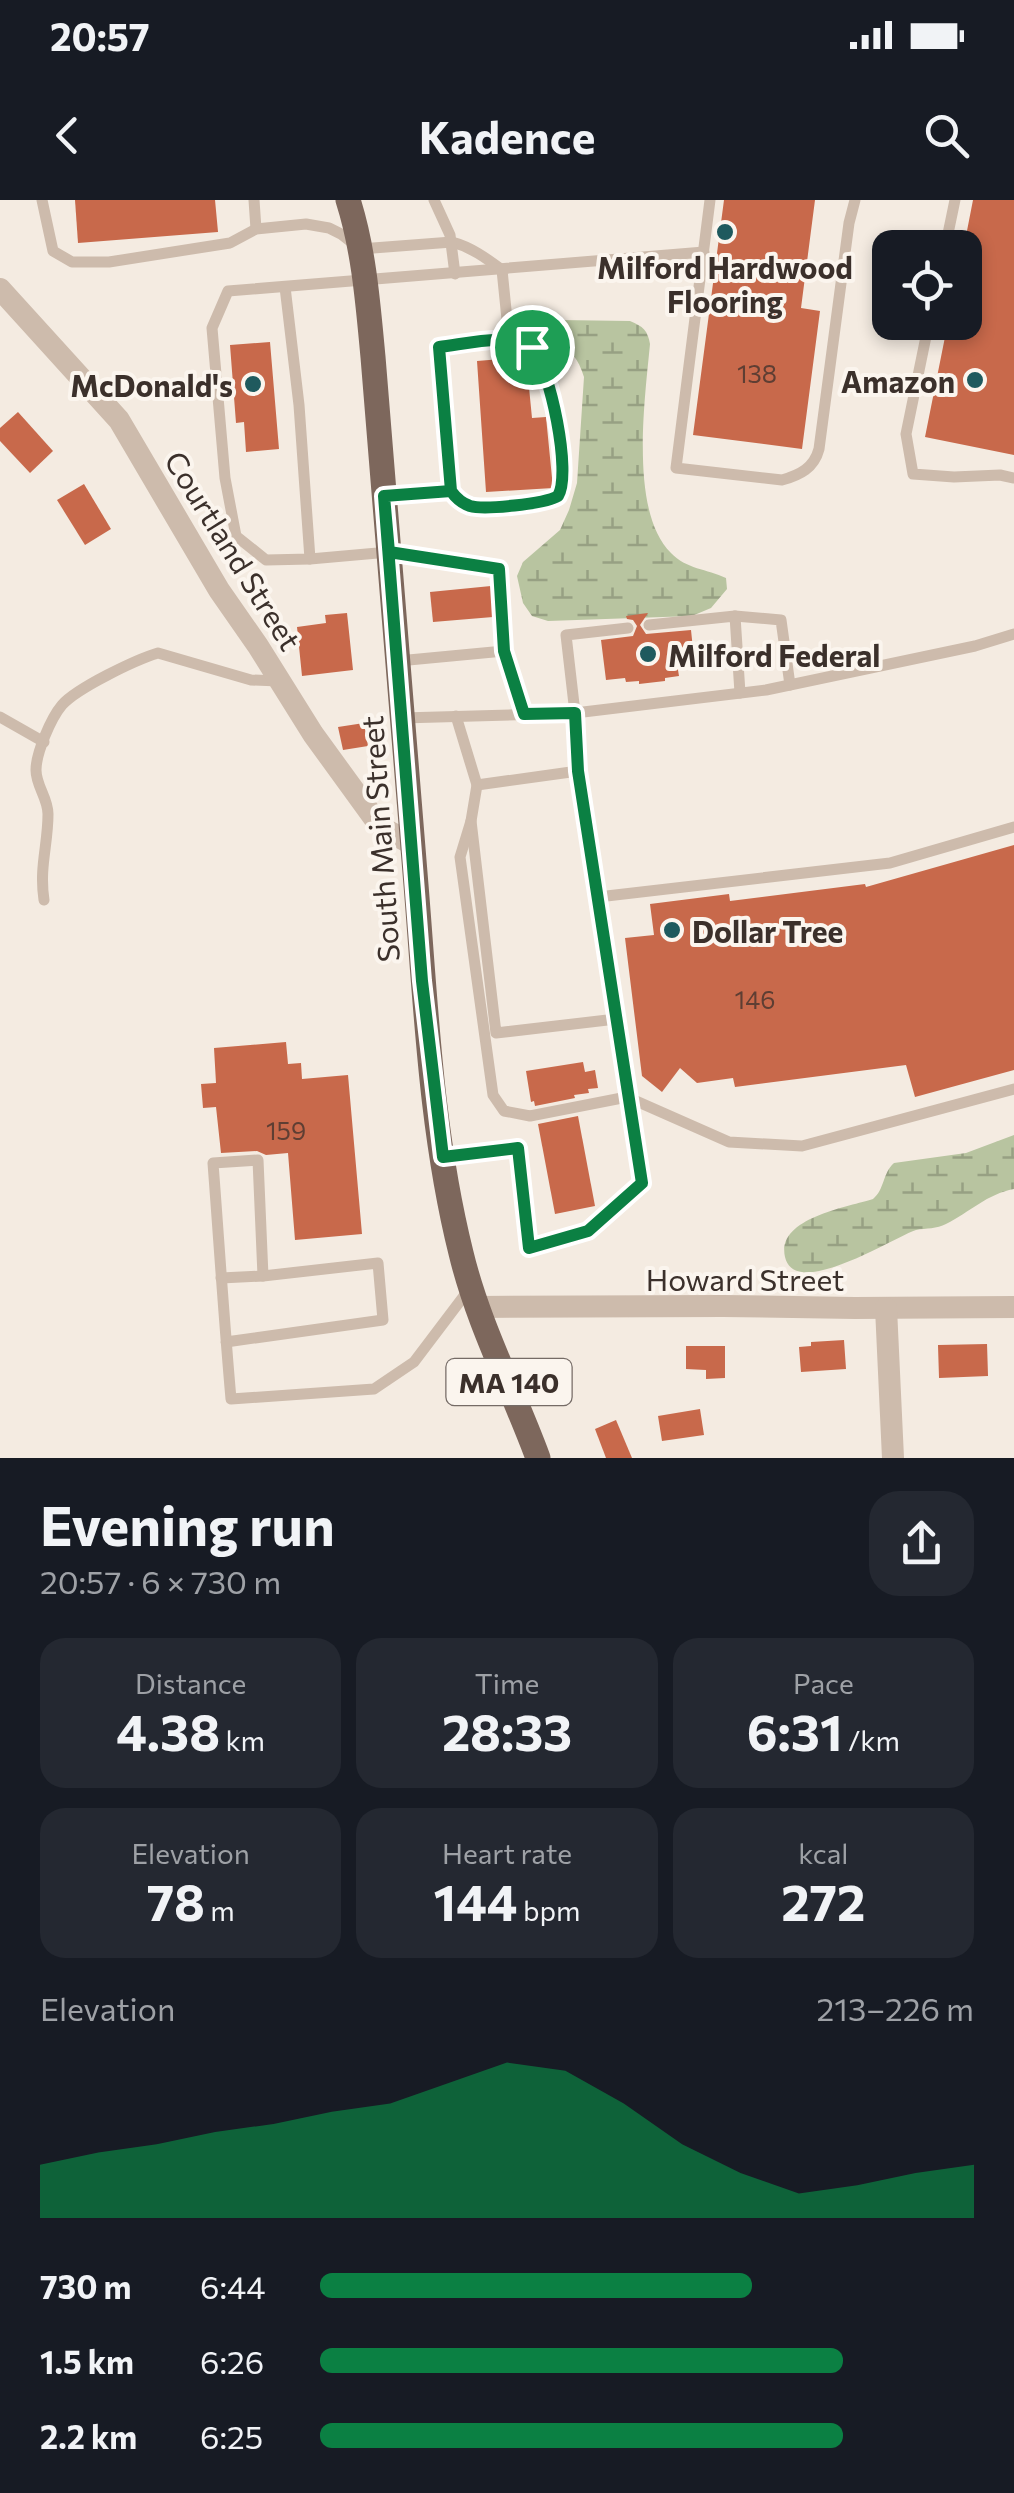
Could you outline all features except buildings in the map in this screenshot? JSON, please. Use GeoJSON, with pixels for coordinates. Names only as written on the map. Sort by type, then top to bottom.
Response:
{"type":"FeatureCollection","features":[{"type":"Feature","properties":{"kind":"main road","name":"South Main Street"},"geometry":{"type":"LineString","coordinates":[[348,200],[365,280],[424,1000],[447,1192],[473,1297],[538,1458]]}},
{"type":"Feature","properties":{"kind":"street","name":"Courtland Street"},"geometry":{"type":"LineString","coordinates":[[0,289],[119,420],[218,590],[313,734],[374,818],[388,832],[412,844]]}},
{"type":"Feature","properties":{"kind":"street","name":"Howard Street"},"geometry":{"type":"LineString","coordinates":[[473,1297],[886,1308],[1014,1306]]}},
{"type":"Feature","properties":{"kind":"street"},"geometry":{"type":"LineString","coordinates":[[886,1308],[893,1458]]}},
{"type":"Feature","properties":{"kind":"lane"},"geometry":{"type":"LineString","coordinates":[[42,200],[53,250],[72,262],[110,262],[230,243],[256,228],[317,225],[341,234],[360,249],[452,242],[478,252],[502,270],[509,339]]}},
{"type":"Feature","properties":{"kind":"lane"},"geometry":{"type":"LineString","coordinates":[[254,200],[256,228]]}},
{"type":"Feature","properties":{"kind":"lane"},"geometry":{"type":"LineString","coordinates":[[434,200],[452,242],[455,274]]}},
{"type":"Feature","properties":{"kind":"lane"},"geometry":{"type":"LineString","coordinates":[[710,200],[676,468],[776,480],[796,476],[814,462],[819,449],[855,200]]}},
{"type":"Feature","properties":{"kind":"lane"},"geometry":{"type":"LineString","coordinates":[[949,230],[955,200]]}},
{"type":"Feature","properties":{"kind":"lane"},"geometry":{"type":"LineString","coordinates":[[524,714],[504,651],[499,569],[389,552],[266,560],[236,536],[225,478],[212,328],[228,291],[704,252]]}},
{"type":"Feature","properties":{"kind":"lane"},"geometry":{"type":"LineString","coordinates":[[285,287],[299,405],[310,559]]}},
{"type":"Feature","properties":{"kind":"lane"},"geometry":{"type":"LineString","coordinates":[[509,339],[526,343],[541,362],[558,418],[562,491],[543,502],[479,507],[460,502],[451,491],[439,347],[509,339]]}},
{"type":"Feature","properties":{"kind":"lane"},"geometry":{"type":"LineString","coordinates":[[925,340],[906,434],[913,474],[1014,478]]}},
{"type":"Feature","properties":{"kind":"lane"},"geometry":{"type":"LineString","coordinates":[[384,496],[451,491]]}},
{"type":"Feature","properties":{"kind":"lane"},"geometry":{"type":"LineString","coordinates":[[735,616],[740,693]]}},
{"type":"Feature","properties":{"kind":"lane"},"geometry":{"type":"LineString","coordinates":[[649,625],[735,616],[781,620],[790,685]]}},
{"type":"Feature","properties":{"kind":"lane"},"geometry":{"type":"LineString","coordinates":[[443,1157],[518,1148],[529,1248],[588,1231],[642,1183],[578,771],[566,635],[628,628]]}},
{"type":"Feature","properties":{"kind":"lane"},"geometry":{"type":"LineString","coordinates":[[402,718],[575,713],[740,693],[976,646],[1014,634]]}},
{"type":"Feature","properties":{"kind":"lane"},"geometry":{"type":"LineString","coordinates":[[398,661],[504,651]]}},
{"type":"Feature","properties":{"kind":"lane"},"geometry":{"type":"LineString","coordinates":[[44,900],[41,866],[48,816],[38,784],[37,763],[56,713],[64,703],[88,686],[158,654],[251,680],[279,681]]}},
{"type":"Feature","properties":{"kind":"lane"},"geometry":{"type":"LineString","coordinates":[[456,716],[478,785],[460,857],[492,1095],[504,1111],[530,1116],[627,1098],[729,1142],[802,1146],[1014,1088]]}},
{"type":"Feature","properties":{"kind":"lane"},"geometry":{"type":"LineString","coordinates":[[0,717],[44,742]]}},
{"type":"Feature","properties":{"kind":"lane"},"geometry":{"type":"LineString","coordinates":[[478,785],[578,771]]}},
{"type":"Feature","properties":{"kind":"lane"},"geometry":{"type":"LineString","coordinates":[[471,820],[496,1033],[616,1019]]}},
{"type":"Feature","properties":{"kind":"lane"},"geometry":{"type":"LineString","coordinates":[[598,897],[890,863],[1014,828]]}},
{"type":"Feature","properties":{"kind":"lane"},"geometry":{"type":"LineString","coordinates":[[263,1276],[258,1160],[213,1163],[231,1399],[374,1390],[414,1362],[473,1297]]}},
{"type":"Feature","properties":{"kind":"lane"},"geometry":{"type":"LineString","coordinates":[[221,1278],[378,1264],[382,1320],[226,1342]]}},
{"type":"Feature","properties":{"kind":"green space"},"geometry":{"type":"Polygon","coordinates":[[[559,320],[630,321],[646,332],[650,344],[643,454],[649,511],[658,535],[671,553],[690,566],[726,578],[727,589],[711,608],[692,616],[548,621],[532,616],[523,603],[517,576],[523,562],[560,530],[577,483],[584,377],[568,350],[528,326],[559,320]]]}},
{"type":"Feature","properties":{"kind":"green space"},"geometry":{"type":"Polygon","coordinates":[[[1014,1135],[1014,1189],[987,1199],[943,1226],[916,1230],[825,1270],[793,1269],[785,1257],[785,1244],[791,1233],[816,1216],[873,1199],[894,1163],[966,1153],[1014,1135]]]}},
{"type":"Feature","properties":{"kind":"place","name":"Milford Hardwood Flooring"},"geometry":{"type":"Point","coordinates":[725,232]}},
{"type":"Feature","properties":{"kind":"place","name":"Amazon"},"geometry":{"type":"Point","coordinates":[975,380]}},
{"type":"Feature","properties":{"kind":"place","name":"McDonald's"},"geometry":{"type":"Point","coordinates":[253,384]}},
{"type":"Feature","properties":{"kind":"place","name":"Milford Federal"},"geometry":{"type":"Point","coordinates":[648,654]}},
{"type":"Feature","properties":{"kind":"place","name":"Dollar Tree"},"geometry":{"type":"Point","coordinates":[672,930]}},
{"type":"Feature","properties":{"kind":"route"},"geometry":{"type":"LineString","coordinates":[[532,347],[509,339],[439,347],[451,491],[384,496],[422,981],[443,1157],[518,1148],[529,1248],[588,1231],[642,1183],[578,771],[575,713],[524,714],[504,651],[499,569],[389,552],[384,496],[451,491],[460,502],[479,507],[543,502],[558,496],[563,484],[558,418],[538,353],[532,347]]}}]}
